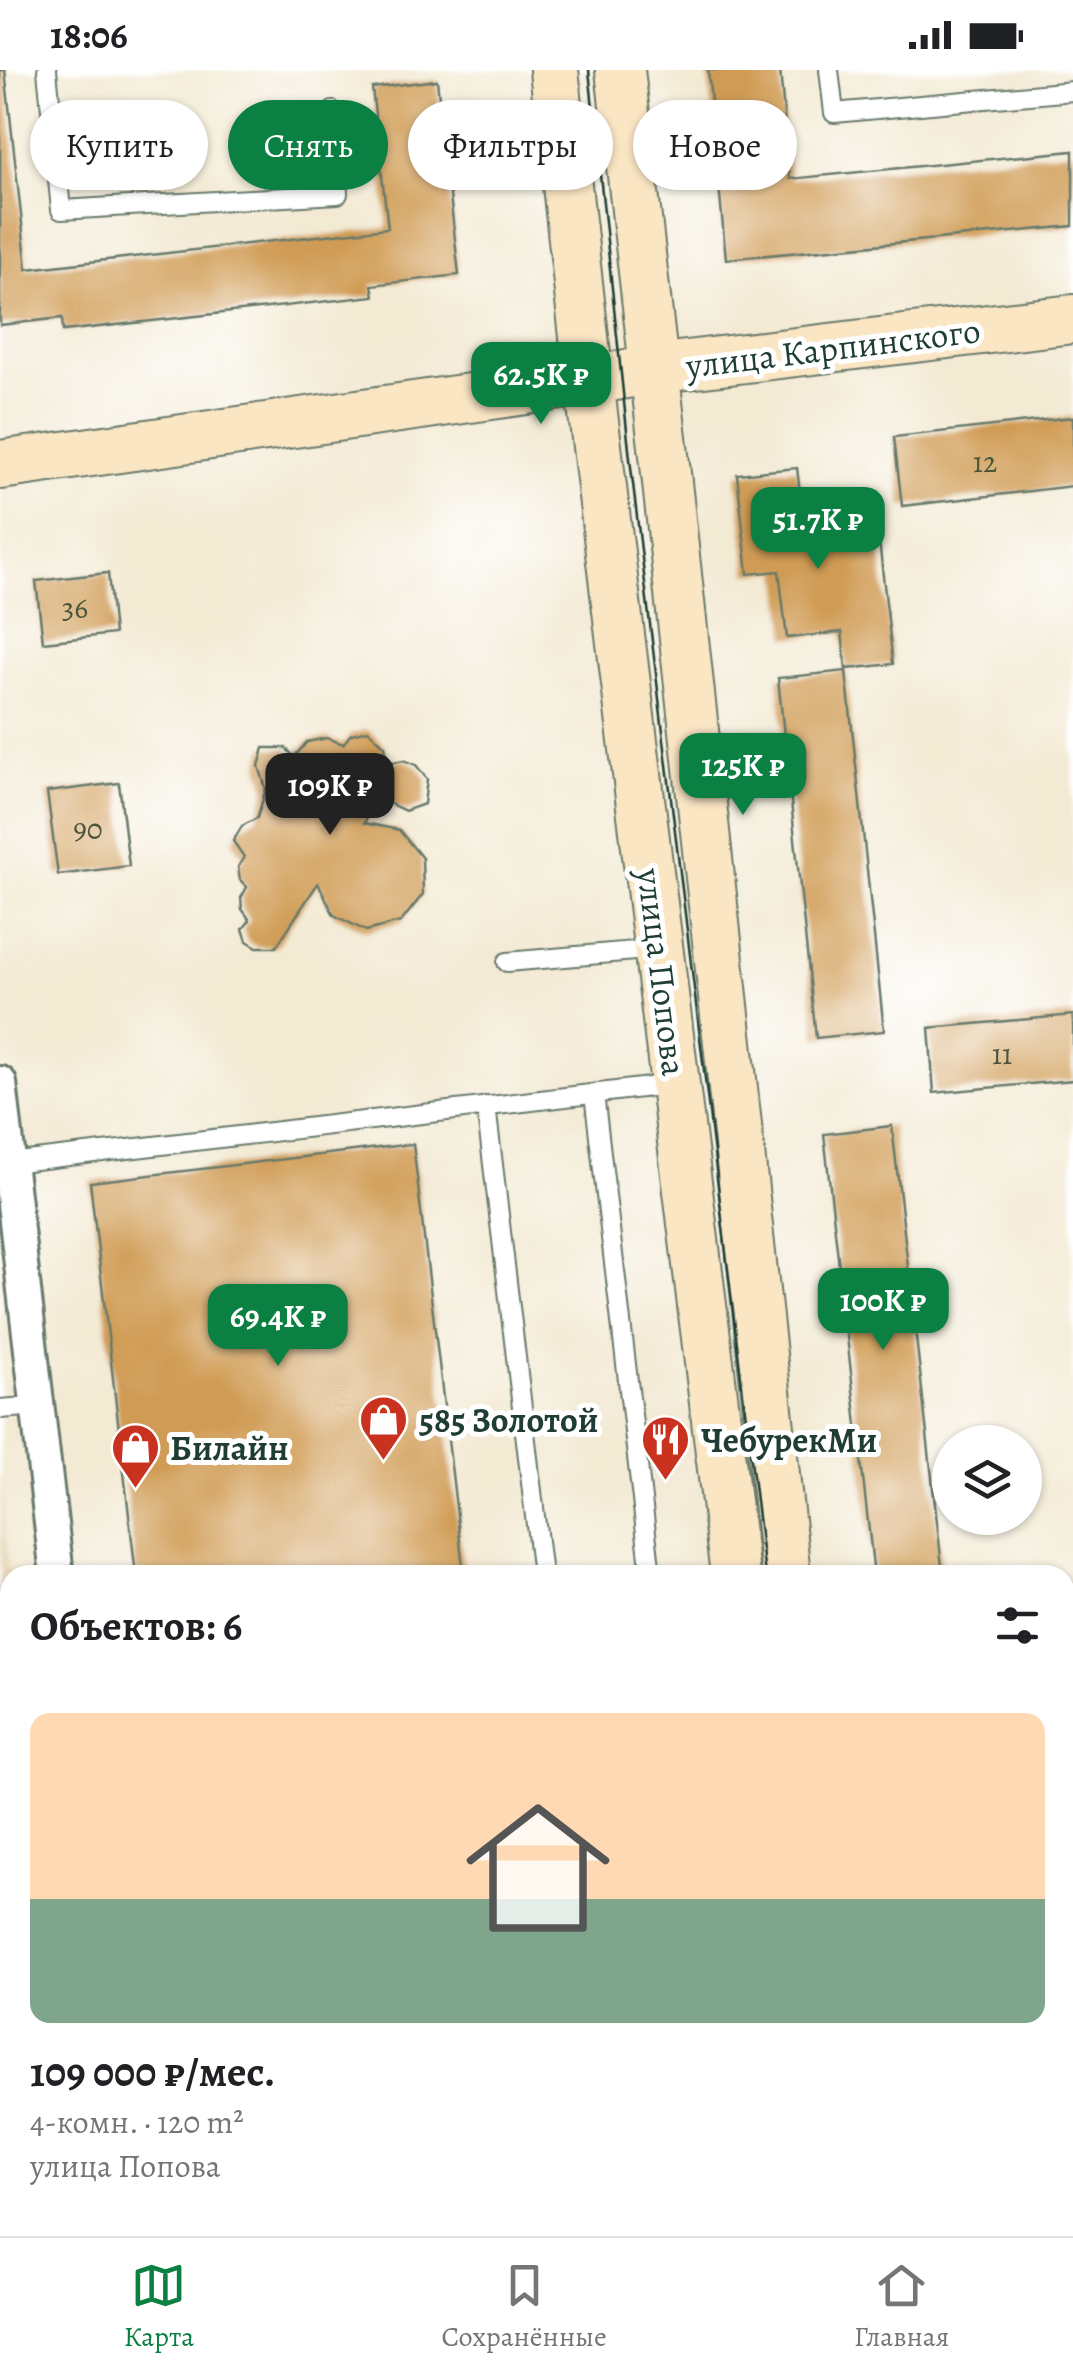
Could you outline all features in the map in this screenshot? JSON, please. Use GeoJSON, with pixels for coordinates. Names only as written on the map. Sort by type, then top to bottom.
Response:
{"type":"FeatureCollection","features":[{"type":"Feature","properties":{"kind":"street","name":"улица Попова"},"geometry":{"type":"LineString","coordinates":[[554,70],[734,1565]]}},
{"type":"Feature","properties":{"kind":"street","name":"улица Попова"},"geometry":{"type":"LineString","coordinates":[[620,70],[785,1565]]}},
{"type":"Feature","properties":{"kind":"street","name":"улица Карпинского"},"geometry":{"type":"LineString","coordinates":[[0,465],[653,369],[1073,319]]}},
{"type":"Feature","properties":{"kind":"street"},"geometry":{"type":"LineString","coordinates":[[0,1083],[56,1565]]}},
{"type":"Feature","properties":{"kind":"lane"},"geometry":{"type":"LineString","coordinates":[[47,70],[61,210],[338,194],[338,190]]}},
{"type":"Feature","properties":{"kind":"lane"},"geometry":{"type":"LineString","coordinates":[[829,70],[834,113],[1073,90]]}},
{"type":"Feature","properties":{"kind":"lane"},"geometry":{"type":"LineString","coordinates":[[507,962],[659,948]]}},
{"type":"Feature","properties":{"kind":"lane"},"geometry":{"type":"LineString","coordinates":[[10,1163],[676,1084]]}},
{"type":"Feature","properties":{"kind":"lane"},"geometry":{"type":"LineString","coordinates":[[594,1094],[650,1565]]}},
{"type":"Feature","properties":{"kind":"lane"},"geometry":{"type":"LineString","coordinates":[[486,1106],[541,1565]]}},
{"type":"Feature","properties":{"kind":"lane"},"geometry":{"type":"LineString","coordinates":[[0,1409],[39,1406]]}},
{"type":"Feature","properties":{"kind":"shaded area"},"geometry":{"type":"Polygon","coordinates":[[[0,1471],[9,1565],[0,1565],[0,1471]]]}},
{"type":"Feature","properties":{"kind":"building"},"geometry":{"type":"Polygon","coordinates":[[[0,70],[5,70],[27,269],[388,228],[384,190],[388,190],[388,100],[373,100],[372,88],[437,80],[439,100],[408,100],[408,190],[449,190],[459,275],[372,285],[374,296],[63,331],[62,318],[0,325],[0,70]]]}},
{"type":"Feature","properties":{"kind":"building"},"geometry":{"type":"Polygon","coordinates":[[[708,70],[780,70],[783,100],[711,100],[708,70]]]}},
{"type":"Feature","properties":{"kind":"building"},"geometry":{"type":"Polygon","coordinates":[[[1073,151],[1073,226],[726,259],[719,190],[797,190],[797,178],[1073,151]]]}},
{"type":"Feature","properties":{"kind":"building"},"geometry":{"type":"Polygon","coordinates":[[[1073,417],[1073,486],[902,506],[894,437],[1073,417]]]}},
{"type":"Feature","properties":{"kind":"building"},"geometry":{"type":"Polygon","coordinates":[[[797,468],[803,518],[773,521],[775,544],[878,532],[893,664],[846,669],[842,632],[787,638],[779,571],[748,574],[737,474],[797,468]]]}},
{"type":"Feature","properties":{"kind":"building"},"geometry":{"type":"Polygon","coordinates":[[[108,573],[114,634],[43,642],[36,581],[108,573]]]}},
{"type":"Feature","properties":{"kind":"building"},"geometry":{"type":"Polygon","coordinates":[[[846,671],[884,1031],[816,1038],[778,678],[846,671]]]}},
{"type":"Feature","properties":{"kind":"building"},"geometry":{"type":"Polygon","coordinates":[[[368,730],[385,746],[388,763],[404,760],[416,765],[427,779],[424,804],[405,811],[378,798],[364,823],[399,830],[422,858],[423,894],[401,922],[366,931],[334,915],[318,883],[276,947],[257,947],[247,941],[243,929],[250,920],[242,909],[241,898],[247,887],[240,880],[238,867],[244,857],[233,841],[242,826],[257,818],[266,789],[259,766],[264,748],[286,748],[294,757],[307,742],[327,738],[343,744],[351,734],[368,730]]]}},
{"type":"Feature","properties":{"kind":"building"},"geometry":{"type":"Polygon","coordinates":[[[119,783],[129,866],[58,875],[47,792],[119,783]]]}},
{"type":"Feature","properties":{"kind":"building"},"geometry":{"type":"Polygon","coordinates":[[[1073,1015],[1073,1080],[934,1093],[929,1028],[1073,1015]]]}},
{"type":"Feature","properties":{"kind":"building"},"geometry":{"type":"Polygon","coordinates":[[[892,1126],[932,1478],[932,1535],[938,1535],[942,1565],[873,1565],[824,1134],[892,1126]]]}},
{"type":"Feature","properties":{"kind":"building"},"geometry":{"type":"Polygon","coordinates":[[[413,1144],[463,1565],[135,1565],[90,1182],[413,1144]]]}},
{"type":"Feature","properties":{"kind":"tram line"},"geometry":{"type":"LineString","coordinates":[[589,70],[630,459],[764,1565]]}},
{"type":"Feature","properties":{"kind":"place","name":"585 Золотой"},"geometry":{"type":"Point","coordinates":[384,1462]}},
{"type":"Feature","properties":{"kind":"place","name":"ЧебурекМи"},"geometry":{"type":"Point","coordinates":[666,1482]}},
{"type":"Feature","properties":{"kind":"place","name":"Билайн"},"geometry":{"type":"Point","coordinates":[135,1490]}}]}
